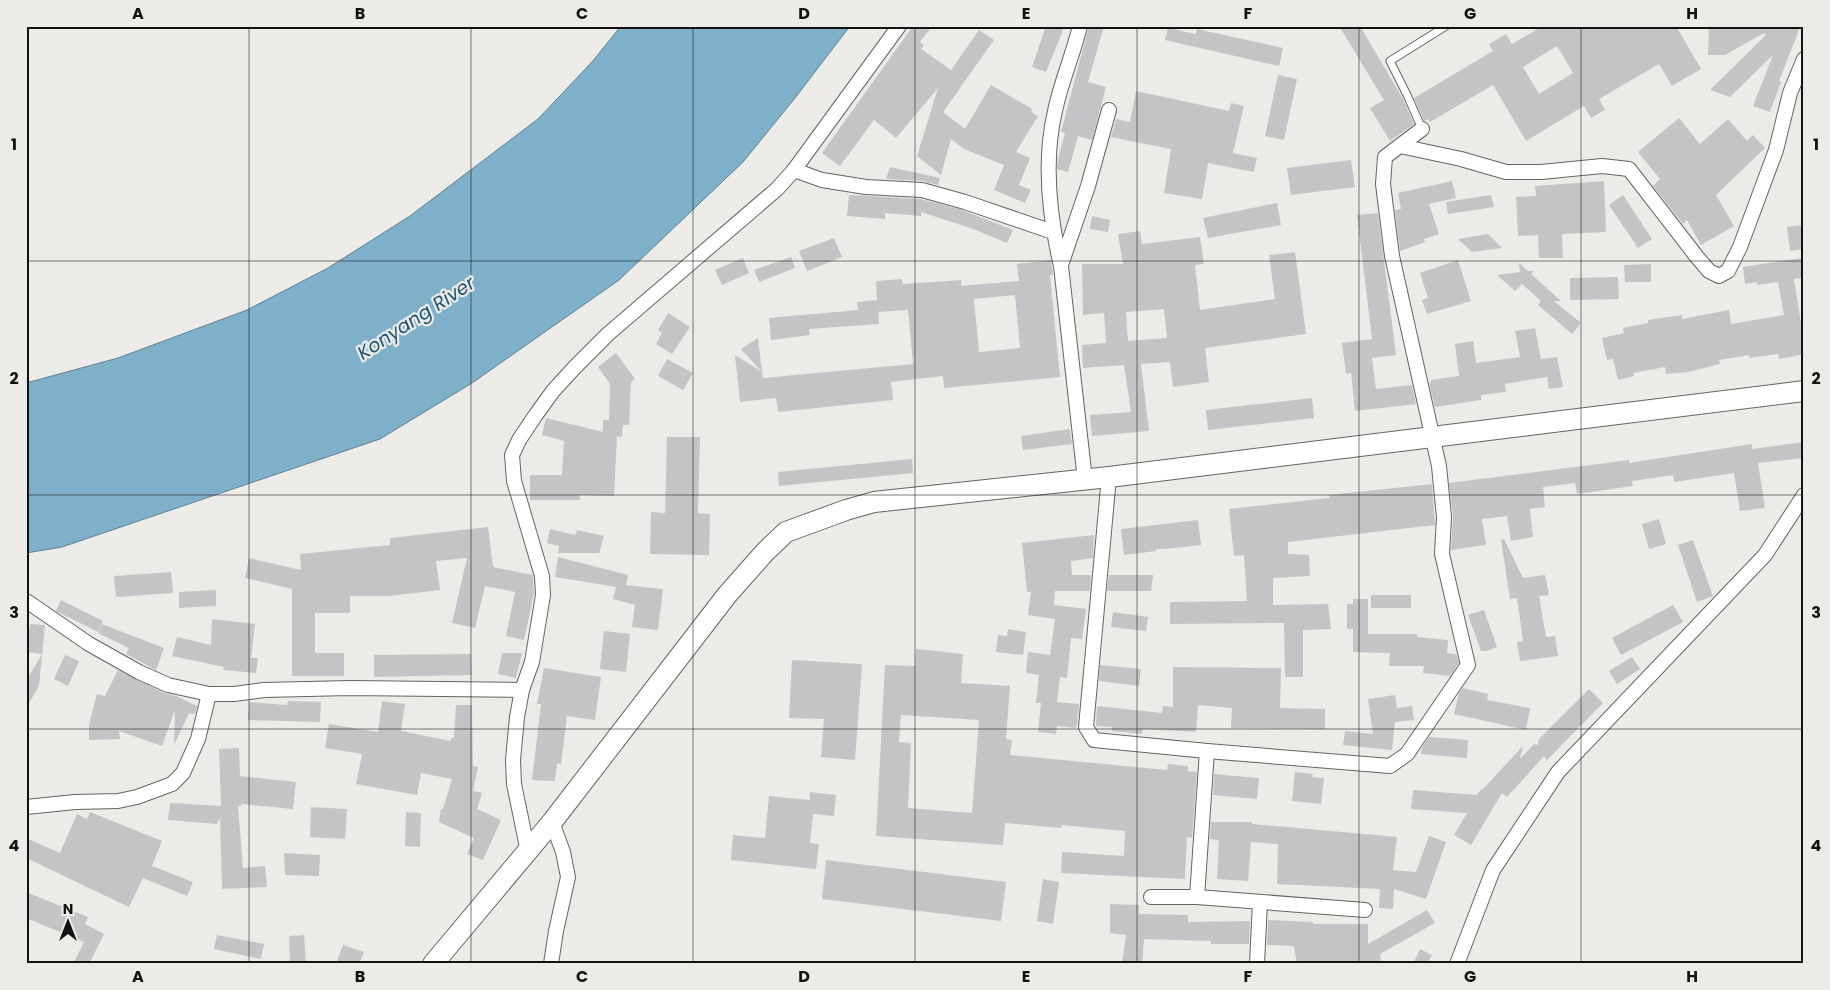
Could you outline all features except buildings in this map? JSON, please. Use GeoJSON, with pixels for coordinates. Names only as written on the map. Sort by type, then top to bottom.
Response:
{"type":"FeatureCollection","features":[{"type":"Feature","properties":{"kind":"street"},"geometry":{"type":"LineString","coordinates":[[528,852],[514,784],[513,760],[517,717],[522,690],[532,662],[543,595],[542,576],[514,481],[512,456],[519,440],[553,391],[608,334],[777,189],[794,170],[899,26]]}},
{"type":"Feature","properties":{"kind":"street"},"geometry":{"type":"LineString","coordinates":[[1080,26],[1055,109],[1048,151],[1048,173],[1053,232],[1061,266],[1085,480]]}},
{"type":"Feature","properties":{"kind":"street"},"geometry":{"type":"LineString","coordinates":[[1400,146],[1461,159],[1506,172],[1541,172],[1602,166],[1629,169],[1697,257],[1709,271],[1718,276],[1728,271],[1740,246],[1776,150],[1790,93],[1804,59]]}},
{"type":"Feature","properties":{"kind":"street"},"geometry":{"type":"LineString","coordinates":[[1061,266],[1088,186],[1109,110]]}},
{"type":"Feature","properties":{"kind":"street"},"geometry":{"type":"LineString","coordinates":[[1109,477],[1086,727],[1094,740],[1390,766],[1408,754],[1468,666],[1442,554],[1444,517],[1440,474],[1392,256],[1383,184],[1385,157],[1422,129]]}},
{"type":"Feature","properties":{"kind":"street"},"geometry":{"type":"LineString","coordinates":[[794,170],[822,180],[866,187],[922,190],[965,202],[1053,232]]}},
{"type":"Feature","properties":{"kind":"street"},"geometry":{"type":"LineString","coordinates":[[433,964],[552,822],[727,595],[765,552],[786,532],[874,502],[1085,480],[1804,391]]}},
{"type":"Feature","properties":{"kind":"street"},"geometry":{"type":"LineString","coordinates":[[1457,964],[1493,870],[1558,772],[1765,556],[1804,495]]}},
{"type":"Feature","properties":{"kind":"street"},"geometry":{"type":"LineString","coordinates":[[28,602],[88,644],[139,672],[168,685],[209,694],[234,694],[264,690],[350,688],[522,690]]}},
{"type":"Feature","properties":{"kind":"street"},"geometry":{"type":"LineString","coordinates":[[26,807],[75,802],[118,801],[144,795],[172,784],[182,773],[198,739],[209,694]]}},
{"type":"Feature","properties":{"kind":"street"},"geometry":{"type":"LineString","coordinates":[[1197,897],[1207,751]]}},
{"type":"Feature","properties":{"kind":"street"},"geometry":{"type":"LineString","coordinates":[[551,964],[568,877],[563,852],[552,822]]}},
{"type":"Feature","properties":{"kind":"street"},"geometry":{"type":"LineString","coordinates":[[1151,897],[1197,897],[1365,910]]}},
{"type":"Feature","properties":{"kind":"street"},"geometry":{"type":"LineString","coordinates":[[1257,964],[1260,902]]}},
{"type":"Feature","properties":{"kind":"lane"},"geometry":{"type":"LineString","coordinates":[[1422,129],[1390,61],[1446,26]]}},
{"type":"Feature","properties":{"kind":"water","name":"Konyang River"},"geometry":{"type":"Polygon","coordinates":[[[621,26],[850,26],[743,162],[619,280],[472,383],[380,439],[62,547],[26,553],[26,383],[118,358],[247,310],[328,268],[410,216],[538,119],[592,62],[621,26]]]}}]}
